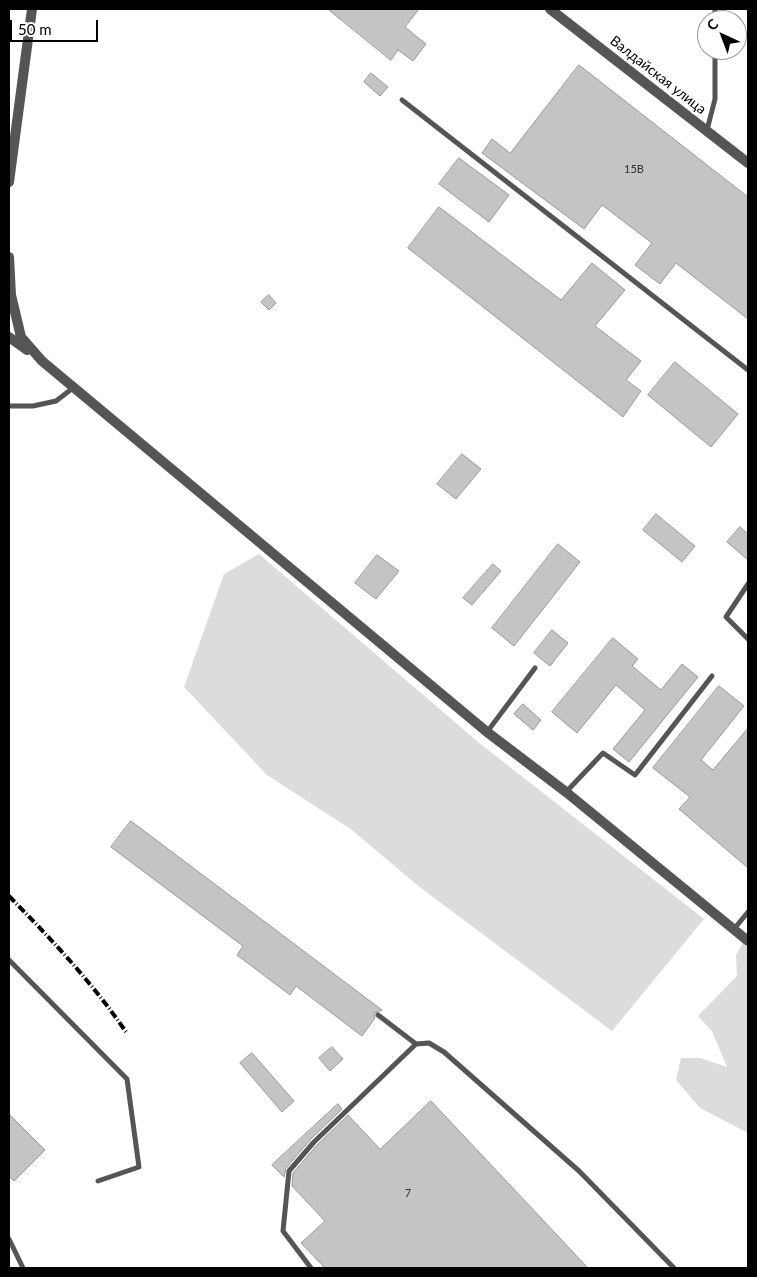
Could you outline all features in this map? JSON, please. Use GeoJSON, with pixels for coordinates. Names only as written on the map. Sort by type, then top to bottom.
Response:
{"type":"FeatureCollection","features":[{"type":"Feature","properties":{"kind":"street"},"geometry":{"type":"LineString","coordinates":[[9,182],[32,9]]}},
{"type":"Feature","properties":{"kind":"street","name":"Валдайская улица"},"geometry":{"type":"LineString","coordinates":[[550,9],[748,162]]}},
{"type":"Feature","properties":{"kind":"street"},"geometry":{"type":"LineString","coordinates":[[9,257],[11,295],[21,337],[42,361]]}},
{"type":"Feature","properties":{"kind":"street"},"geometry":{"type":"LineString","coordinates":[[9,337],[74,387],[487,732],[566,792],[748,941]]}},
{"type":"Feature","properties":{"kind":"lane"},"geometry":{"type":"LineString","coordinates":[[706,130],[715,99],[715,60]]}},
{"type":"Feature","properties":{"kind":"lane"},"geometry":{"type":"LineString","coordinates":[[402,100],[748,370]]}},
{"type":"Feature","properties":{"kind":"lane"},"geometry":{"type":"LineString","coordinates":[[9,414],[11,406],[33,406],[56,401],[74,387]]}},
{"type":"Feature","properties":{"kind":"lane"},"geometry":{"type":"LineString","coordinates":[[748,584],[726,617],[748,639]]}},
{"type":"Feature","properties":{"kind":"lane"},"geometry":{"type":"LineString","coordinates":[[487,732],[535,668]]}},
{"type":"Feature","properties":{"kind":"lane"},"geometry":{"type":"LineString","coordinates":[[566,792],[603,753],[635,775],[712,676]]}},
{"type":"Feature","properties":{"kind":"lane"},"geometry":{"type":"LineString","coordinates":[[734,929],[748,912]]}},
{"type":"Feature","properties":{"kind":"lane"},"geometry":{"type":"LineString","coordinates":[[9,960],[127,1079],[139,1167],[98,1181]]}},
{"type":"Feature","properties":{"kind":"lane"},"geometry":{"type":"LineString","coordinates":[[378,1014],[416,1044]]}},
{"type":"Feature","properties":{"kind":"lane"},"geometry":{"type":"LineString","coordinates":[[311,1268],[283,1231],[289,1171],[314,1142],[416,1044],[429,1043],[444,1052],[579,1171],[674,1268]]}},
{"type":"Feature","properties":{"kind":"lane"},"geometry":{"type":"LineString","coordinates":[[9,1239],[23,1268]]}},
{"type":"Feature","properties":{"kind":"shaded area"},"geometry":{"type":"Polygon","coordinates":[[[259,554],[478,742],[704,919],[612,1031],[417,885],[352,830],[267,775],[184,687],[224,574],[259,554]]]}},
{"type":"Feature","properties":{"kind":"shaded area"},"geometry":{"type":"Polygon","coordinates":[[[743,943],[748,948],[748,1133],[700,1108],[676,1080],[681,1058],[700,1058],[727,1067],[712,1031],[698,1016],[737,976],[736,955],[743,943]]]}},
{"type":"Feature","properties":{"kind":"building"},"geometry":{"type":"Polygon","coordinates":[[[328,9],[419,9],[405,27],[426,44],[413,61],[398,50],[391,60],[328,9]]]}},
{"type":"Feature","properties":{"kind":"building"},"geometry":{"type":"Polygon","coordinates":[[[579,65],[748,197],[748,319],[676,263],[660,284],[635,265],[652,243],[602,205],[584,229],[482,153],[492,139],[510,153],[579,65]]]}},
{"type":"Feature","properties":{"kind":"building"},"geometry":{"type":"Polygon","coordinates":[[[371,73],[388,87],[380,96],[364,82],[371,73]]]}},
{"type":"Feature","properties":{"kind":"building"},"geometry":{"type":"Polygon","coordinates":[[[459,158],[509,195],[489,222],[439,184],[459,158]]]}},
{"type":"Feature","properties":{"kind":"building"},"geometry":{"type":"Polygon","coordinates":[[[439,207],[561,300],[592,263],[625,290],[595,326],[641,361],[626,380],[641,391],[623,417],[408,248],[439,207]]]}},
{"type":"Feature","properties":{"kind":"building"},"geometry":{"type":"Polygon","coordinates":[[[269,295],[276,303],[269,310],[261,302],[269,295]]]}},
{"type":"Feature","properties":{"kind":"building"},"geometry":{"type":"Polygon","coordinates":[[[675,362],[738,414],[711,447],[648,395],[675,362]]]}},
{"type":"Feature","properties":{"kind":"building"},"geometry":{"type":"Polygon","coordinates":[[[462,454],[481,469],[456,499],[437,484],[462,454]]]}},
{"type":"Feature","properties":{"kind":"building"},"geometry":{"type":"Polygon","coordinates":[[[656,514],[695,546],[682,562],[643,530],[656,514]]]}},
{"type":"Feature","properties":{"kind":"building"},"geometry":{"type":"Polygon","coordinates":[[[740,527],[748,534],[748,560],[727,542],[740,527]]]}},
{"type":"Feature","properties":{"kind":"building"},"geometry":{"type":"Polygon","coordinates":[[[558,544],[580,562],[514,646],[492,628],[558,544]]]}},
{"type":"Feature","properties":{"kind":"building"},"geometry":{"type":"Polygon","coordinates":[[[377,555],[399,571],[376,599],[355,583],[377,555]]]}},
{"type":"Feature","properties":{"kind":"building"},"geometry":{"type":"Polygon","coordinates":[[[493,564],[501,571],[472,605],[463,598],[493,564]]]}},
{"type":"Feature","properties":{"kind":"building"},"geometry":{"type":"Polygon","coordinates":[[[552,630],[568,643],[550,666],[534,653],[552,630]]]}},
{"type":"Feature","properties":{"kind":"building"},"geometry":{"type":"Polygon","coordinates":[[[613,638],[638,659],[632,666],[661,690],[682,664],[698,677],[629,762],[613,749],[645,710],[616,685],[577,733],[552,712],[613,638]]]}},
{"type":"Feature","properties":{"kind":"building"},"geometry":{"type":"Polygon","coordinates":[[[719,686],[744,706],[701,760],[713,770],[748,728],[748,868],[679,809],[690,797],[653,768],[719,686]]]}},
{"type":"Feature","properties":{"kind":"building"},"geometry":{"type":"Polygon","coordinates":[[[523,704],[541,720],[533,730],[514,714],[523,704]]]}},
{"type":"Feature","properties":{"kind":"building"},"geometry":{"type":"Polygon","coordinates":[[[131,821],[382,1010],[374,1013],[375,1018],[362,1036],[296,986],[290,995],[237,955],[243,946],[111,847],[131,821]]]}},
{"type":"Feature","properties":{"kind":"building"},"geometry":{"type":"Polygon","coordinates":[[[332,1047],[343,1059],[330,1071],[319,1058],[332,1047]]]}},
{"type":"Feature","properties":{"kind":"building"},"geometry":{"type":"Polygon","coordinates":[[[252,1053],[294,1101],[282,1112],[240,1063],[252,1053]]]}},
{"type":"Feature","properties":{"kind":"building"},"geometry":{"type":"Polygon","coordinates":[[[431,1101],[588,1268],[325,1268],[301,1243],[325,1221],[292,1186],[293,1173],[317,1145],[348,1115],[380,1149],[431,1101]]]}},
{"type":"Feature","properties":{"kind":"building"},"geometry":{"type":"Polygon","coordinates":[[[338,1104],[342,1109],[311,1139],[286,1168],[284,1177],[272,1165],[338,1104]]]}},
{"type":"Feature","properties":{"kind":"building"},"geometry":{"type":"Polygon","coordinates":[[[9,1114],[45,1150],[14,1181],[9,1176],[9,1114]]]}},
{"type":"Feature","properties":{"kind":"railway"},"geometry":{"type":"LineString","coordinates":[[9,896],[85,978],[126,1032]]}}]}
